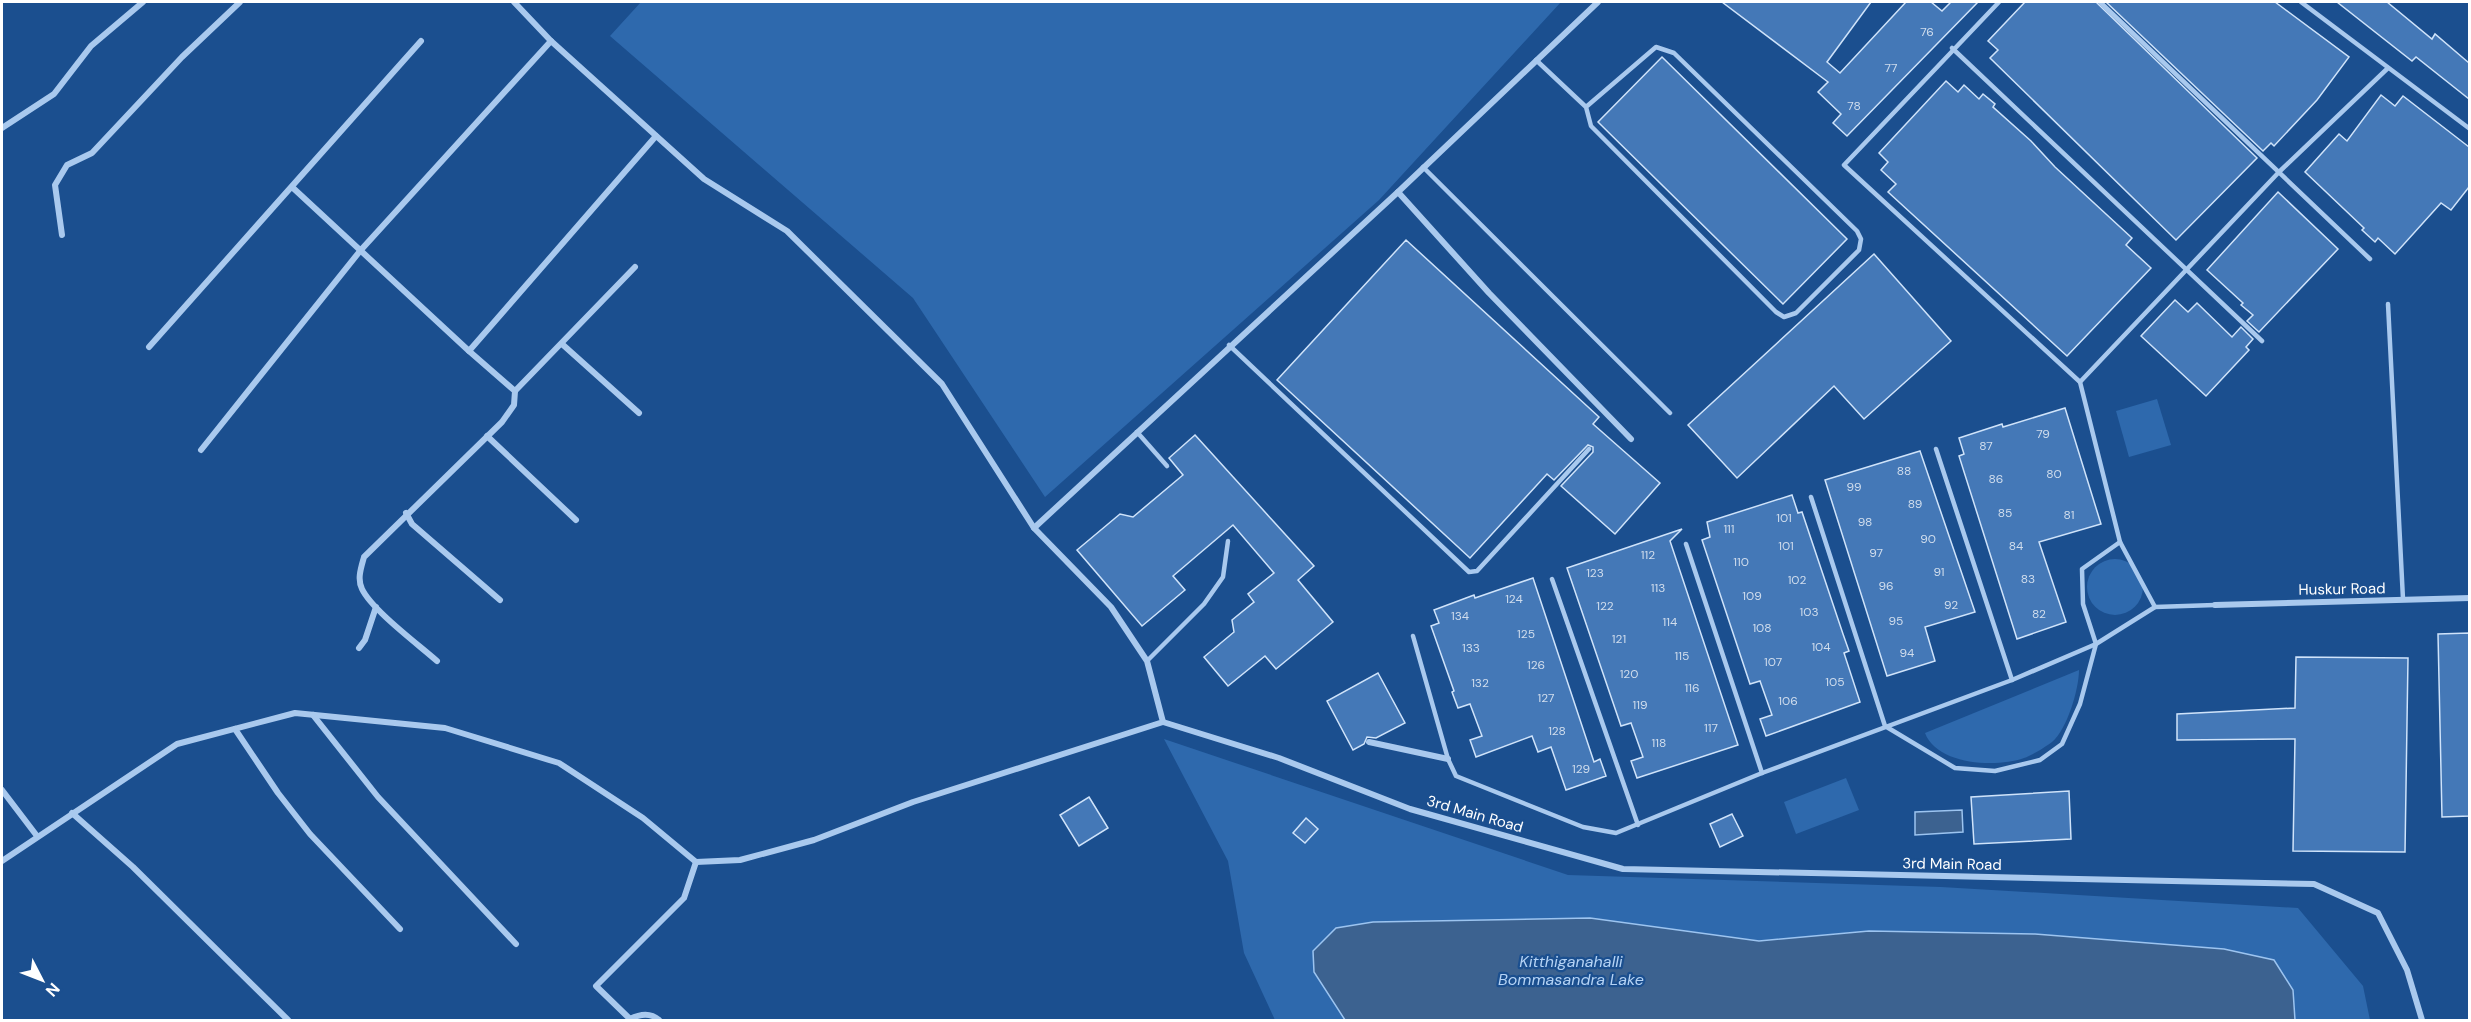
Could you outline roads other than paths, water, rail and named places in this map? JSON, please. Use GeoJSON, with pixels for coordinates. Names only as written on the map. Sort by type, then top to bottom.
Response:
{"type":"FeatureCollection","features":[{"type":"Feature","properties":{"kind":"street"},"geometry":{"type":"LineString","coordinates":[[2,128],[54,94],[91,46],[143,2]]}},
{"type":"Feature","properties":{"kind":"street"},"geometry":{"type":"LineString","coordinates":[[62,235],[54,185],[68,165],[92,153],[182,57],[240,2]]}},
{"type":"Feature","properties":{"kind":"street"},"geometry":{"type":"LineString","coordinates":[[2,861],[177,744],[295,713],[445,728],[559,763],[643,818],[696,862],[740,860],[814,840],[924,798],[1163,722],[1147,661],[1112,607],[1034,528],[942,384],[787,231],[704,179],[551,41],[514,2]]}},
{"type":"Feature","properties":{"kind":"street"},"geometry":{"type":"LineString","coordinates":[[1034,528],[1229,345],[1398,192],[1598,2]]}},
{"type":"Feature","properties":{"kind":"street"},"geometry":{"type":"LineString","coordinates":[[149,347],[421,40]]}},
{"type":"Feature","properties":{"kind":"street"},"geometry":{"type":"LineString","coordinates":[[201,450],[360,251],[551,41]]}},
{"type":"Feature","properties":{"kind":"street"},"geometry":{"type":"LineString","coordinates":[[469,351],[656,136]]}},
{"type":"Feature","properties":{"kind":"street"},"geometry":{"type":"LineString","coordinates":[[292,187],[469,351],[515,390]]}},
{"type":"Feature","properties":{"kind":"street"},"geometry":{"type":"LineString","coordinates":[[1398,192],[1489,293],[1631,439]]}},
{"type":"Feature","properties":{"kind":"street"},"geometry":{"type":"LineString","coordinates":[[437,661],[376,607],[362,589],[359,573],[364,557],[406,513],[502,422],[514,405],[515,390],[635,267]]}},
{"type":"Feature","properties":{"kind":"street"},"geometry":{"type":"LineString","coordinates":[[562,344],[639,413]]}},
{"type":"Feature","properties":{"kind":"street"},"geometry":{"type":"LineString","coordinates":[[487,436],[576,520]]}},
{"type":"Feature","properties":{"kind":"street"},"geometry":{"type":"LineString","coordinates":[[406,513],[412,524],[500,600]]}},
{"type":"Feature","properties":{"kind":"street","name":"Huskur Road"},"geometry":{"type":"LineString","coordinates":[[2215,605],[2469,597]]}},
{"type":"Feature","properties":{"kind":"street"},"geometry":{"type":"LineString","coordinates":[[359,648],[365,640],[376,607]]}},
{"type":"Feature","properties":{"kind":"street"},"geometry":{"type":"LineString","coordinates":[[314,715],[378,797],[516,944]]}},
{"type":"Feature","properties":{"kind":"street","name":"3rd Main Road"},"geometry":{"type":"LineString","coordinates":[[1163,722],[1279,758],[1410,809],[1623,868],[2314,884],[2378,913],[2407,970],[2422,1020]]}},
{"type":"Feature","properties":{"kind":"street"},"geometry":{"type":"LineString","coordinates":[[235,729],[278,794],[310,834],[400,929]]}},
{"type":"Feature","properties":{"kind":"street"},"geometry":{"type":"LineString","coordinates":[[1368,742],[1448,759]]}},
{"type":"Feature","properties":{"kind":"street"},"geometry":{"type":"LineString","coordinates":[[2,790],[37,836]]}},
{"type":"Feature","properties":{"kind":"street"},"geometry":{"type":"LineString","coordinates":[[72,813],[133,867],[288,1020]]}},
{"type":"Feature","properties":{"kind":"street"},"geometry":{"type":"LineString","coordinates":[[659,1020],[648,1014],[630,1020],[596,986],[684,898],[696,862]]}},
{"type":"Feature","properties":{"kind":"lane"},"geometry":{"type":"LineString","coordinates":[[1998,2],[1952,48],[1844,165],[2080,382],[2120,542],[2155,607]]}},
{"type":"Feature","properties":{"kind":"lane"},"geometry":{"type":"LineString","coordinates":[[2100,2],[2370,259]]}},
{"type":"Feature","properties":{"kind":"lane"},"geometry":{"type":"LineString","coordinates":[[2301,2],[2469,129]]}},
{"type":"Feature","properties":{"kind":"lane"},"geometry":{"type":"LineString","coordinates":[[1536,60],[1586,107],[1591,126],[1776,312],[1784,317],[1796,314],[1859,250],[1861,239],[1857,231],[1674,53],[1656,47],[1586,107]]}},
{"type":"Feature","properties":{"kind":"lane"},"geometry":{"type":"LineString","coordinates":[[1952,48],[2262,341]]}},
{"type":"Feature","properties":{"kind":"lane"},"geometry":{"type":"LineString","coordinates":[[2080,382],[2279,172],[2388,68]]}},
{"type":"Feature","properties":{"kind":"lane"},"geometry":{"type":"LineString","coordinates":[[1423,167],[1670,413]]}},
{"type":"Feature","properties":{"kind":"lane"},"geometry":{"type":"LineString","coordinates":[[2388,304],[2403,599]]}},
{"type":"Feature","properties":{"kind":"lane"},"geometry":{"type":"LineString","coordinates":[[1229,345],[1469,572],[1477,571],[1589,449]]}},
{"type":"Feature","properties":{"kind":"lane"},"geometry":{"type":"LineString","coordinates":[[1137,432],[1167,466]]}},
{"type":"Feature","properties":{"kind":"lane"},"geometry":{"type":"LineString","coordinates":[[1936,449],[2012,680]]}},
{"type":"Feature","properties":{"kind":"lane"},"geometry":{"type":"LineString","coordinates":[[1811,497],[1885,726],[1955,768],[1995,771],[2040,760],[2062,744],[2080,704],[2096,644],[2083,604],[2082,569],[2120,542]]}},
{"type":"Feature","properties":{"kind":"lane"},"geometry":{"type":"LineString","coordinates":[[1147,661],[1204,604],[1223,578],[1228,541]]}},
{"type":"Feature","properties":{"kind":"lane"},"geometry":{"type":"LineString","coordinates":[[1686,544],[1762,773]]}},
{"type":"Feature","properties":{"kind":"lane"},"geometry":{"type":"LineString","coordinates":[[1552,579],[1638,825]]}},
{"type":"Feature","properties":{"kind":"lane"},"geometry":{"type":"LineString","coordinates":[[1413,636],[1448,759],[1456,776],[1583,827],[1616,833],[1762,773],[2012,680],[2096,644],[2155,607],[2215,605]]}},
{"type":"Feature","properties":{"kind":"water"},"geometry":{"type":"Polygon","coordinates":[[[1962,810],[1963,832],[1915,835],[1915,812],[1962,810]]]}},
{"type":"Feature","properties":{"kind":"water","name":"Kitthiganahalli Bommasandra Lake"},"geometry":{"type":"Polygon","coordinates":[[[1590,918],[1759,941],[1869,931],[2035,934],[2224,949],[2274,960],[2293,990],[2295,1020],[1345,1020],[1314,972],[1313,951],[1336,928],[1373,922],[1590,918]]]}}]}
